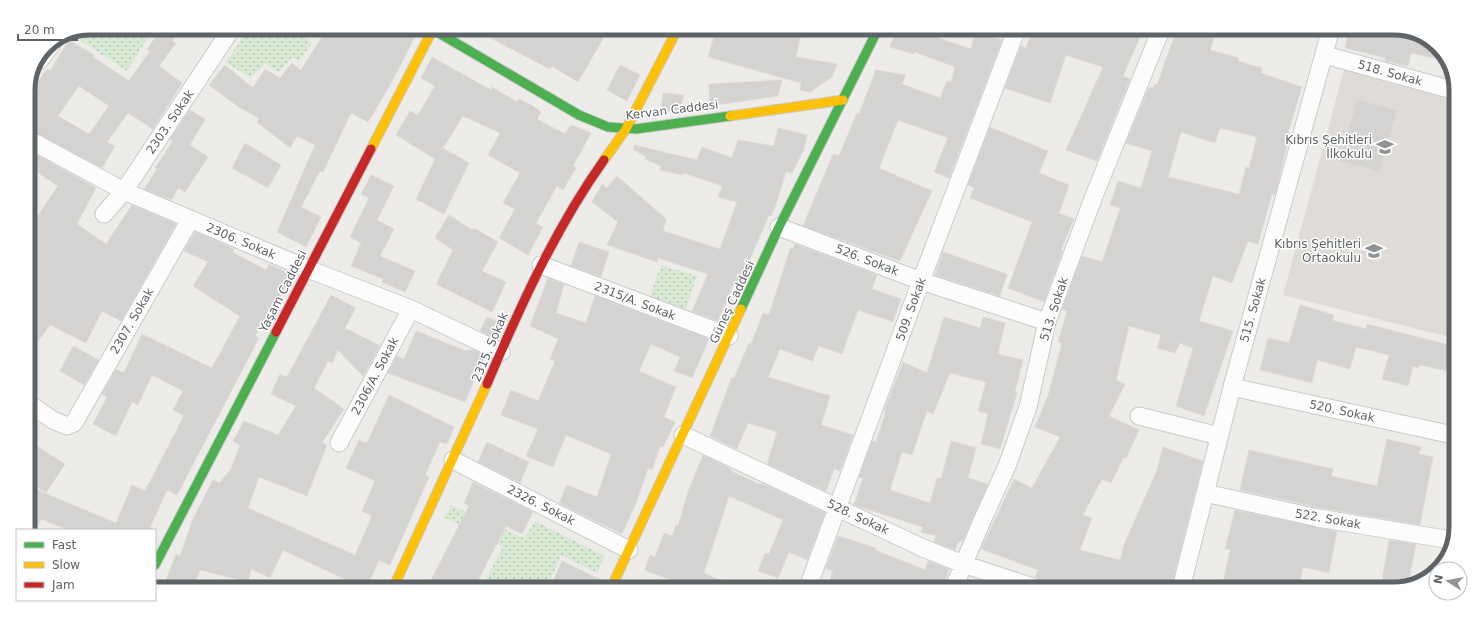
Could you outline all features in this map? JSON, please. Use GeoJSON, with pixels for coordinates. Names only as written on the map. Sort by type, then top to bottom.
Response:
{"type":"FeatureCollection","features":[{"type":"Feature","properties":{"kind":"street","name":"2303. Sokak"},"geometry":{"type":"LineString","coordinates":[[104,214],[124,190],[227,35]]}},
{"type":"Feature","properties":{"kind":"street","name":"Yaşam Caddesi"},"geometry":{"type":"LineString","coordinates":[[156,563],[430,35]]}},
{"type":"Feature","properties":{"kind":"street","name":"Kervan Caddesi"},"geometry":{"type":"LineString","coordinates":[[443,35],[579,115],[598,124],[626,129],[842,100]]}},
{"type":"Feature","properties":{"kind":"street","name":"2315. Sokak"},"geometry":{"type":"LineString","coordinates":[[396,582],[453,460],[529,287],[589,181],[626,129],[674,35]]}},
{"type":"Feature","properties":{"kind":"street","name":"Güneş Caddesi"},"geometry":{"type":"LineString","coordinates":[[614,582],[684,435],[779,227],[875,35]]}},
{"type":"Feature","properties":{"kind":"street","name":"509. Sokak"},"geometry":{"type":"LineString","coordinates":[[810,582],[920,280],[1014,35]]}},
{"type":"Feature","properties":{"kind":"street","name":"513. Sokak"},"geometry":{"type":"LineString","coordinates":[[956,582],[1007,466],[1028,407],[1047,322],[1094,196],[1159,35]]}},
{"type":"Feature","properties":{"kind":"street","name":"515. Sokak"},"geometry":{"type":"LineString","coordinates":[[1182,582],[1232,387],[1329,35]]}},
{"type":"Feature","properties":{"kind":"street","name":"518. Sokak"},"geometry":{"type":"LineString","coordinates":[[1325,55],[1449,89]]}},
{"type":"Feature","properties":{"kind":"street","name":"2306. Sokak"},"geometry":{"type":"LineString","coordinates":[[35,143],[124,190],[190,220],[308,269],[411,309],[501,352]]}},
{"type":"Feature","properties":{"kind":"street","name":"2307. Sokak"},"geometry":{"type":"LineString","coordinates":[[35,408],[52,420],[67,426],[74,423],[190,220]]}},
{"type":"Feature","properties":{"kind":"street","name":"526. Sokak"},"geometry":{"type":"LineString","coordinates":[[779,227],[920,280],[1047,322]]}},
{"type":"Feature","properties":{"kind":"street","name":"2315/A. Sokak"},"geometry":{"type":"LineString","coordinates":[[541,265],[729,336]]}},
{"type":"Feature","properties":{"kind":"street","name":"2306/A. Sokak"},"geometry":{"type":"LineString","coordinates":[[338,443],[411,309]]}},
{"type":"Feature","properties":{"kind":"street","name":"520. Sokak"},"geometry":{"type":"LineString","coordinates":[[1232,387],[1449,434]]}},
{"type":"Feature","properties":{"kind":"street"},"geometry":{"type":"LineString","coordinates":[[1139,416],[1219,436]]}},
{"type":"Feature","properties":{"kind":"street","name":"528. Sokak"},"geometry":{"type":"LineString","coordinates":[[684,435],[838,508],[963,564],[1018,582]]}},
{"type":"Feature","properties":{"kind":"street","name":"2326. Sokak"},"geometry":{"type":"LineString","coordinates":[[453,460],[629,550]]}},
{"type":"Feature","properties":{"kind":"street","name":"522. Sokak"},"geometry":{"type":"LineString","coordinates":[[1205,492],[1318,518],[1448,539]]}},
{"type":"Feature","properties":{"kind":"shaded area"},"geometry":{"type":"Polygon","coordinates":[[[1344,70],[1449,99],[1449,337],[1283,295],[1344,70]]]}},
{"type":"Feature","properties":{"kind":"green space"},"geometry":{"type":"Polygon","coordinates":[[[90,35],[150,35],[127,71],[75,37],[90,35]]]}},
{"type":"Feature","properties":{"kind":"green space"},"geometry":{"type":"Polygon","coordinates":[[[245,35],[300,35],[312,43],[299,61],[292,58],[278,72],[265,64],[250,78],[226,62],[245,35]]]}},
{"type":"Feature","properties":{"kind":"green space"},"geometry":{"type":"Polygon","coordinates":[[[661,265],[697,276],[685,313],[649,299],[661,265]]]}},
{"type":"Feature","properties":{"kind":"green space"},"geometry":{"type":"Polygon","coordinates":[[[451,505],[524,538],[535,521],[605,556],[597,573],[561,555],[550,582],[484,582],[503,547],[445,518],[451,505]]]}},
{"type":"Feature","properties":{"kind":"building"},"geometry":{"type":"Polygon","coordinates":[[[157,35],[177,35],[172,41],[176,43],[159,66],[182,83],[153,129],[128,113],[107,142],[115,146],[102,168],[35,133],[35,104],[38,99],[35,97],[35,86],[47,69],[50,71],[69,40],[94,55],[93,57],[129,81],[150,51],[147,49],[157,35]],[[79,86],[58,116],[89,134],[109,106],[79,86]]]}},
{"type":"Feature","properties":{"kind":"building"},"geometry":{"type":"Polygon","coordinates":[[[323,35],[416,35],[390,85],[368,122],[351,113],[323,172],[320,171],[301,207],[321,217],[306,247],[277,232],[315,145],[297,136],[290,148],[257,122],[259,118],[240,108],[209,85],[225,65],[253,88],[265,69],[280,78],[292,63],[301,70],[323,35]]]}},
{"type":"Feature","properties":{"kind":"building"},"geometry":{"type":"Polygon","coordinates":[[[485,35],[605,35],[578,82],[552,66],[550,69],[485,35]]]}},
{"type":"Feature","properties":{"kind":"building"},"geometry":{"type":"Polygon","coordinates":[[[715,35],[801,35],[796,57],[837,64],[832,77],[810,92],[800,90],[801,83],[708,57],[715,35]]]}},
{"type":"Feature","properties":{"kind":"building"},"geometry":{"type":"Polygon","coordinates":[[[894,35],[940,35],[939,38],[971,49],[974,35],[985,35],[1002,40],[949,178],[934,172],[948,138],[898,120],[879,168],[932,191],[900,261],[803,226],[833,154],[839,156],[857,113],[859,114],[876,70],[906,75],[902,84],[940,98],[947,81],[951,82],[955,67],[915,52],[914,54],[890,47],[894,35]]]}},
{"type":"Feature","properties":{"kind":"building"},"geometry":{"type":"Polygon","coordinates":[[[1031,35],[1141,35],[1123,76],[1130,79],[1097,161],[1066,150],[1103,67],[1066,55],[1050,103],[1005,88],[1021,46],[1026,48],[1031,35]]]}},
{"type":"Feature","properties":{"kind":"building"},"geometry":{"type":"Polygon","coordinates":[[[1175,35],[1215,35],[1210,50],[1239,58],[1238,61],[1262,68],[1261,73],[1302,87],[1288,133],[1290,133],[1275,195],[1272,194],[1258,244],[1248,241],[1232,283],[1213,276],[1199,321],[1233,331],[1204,416],[1176,406],[1193,348],[1180,343],[1175,353],[1157,348],[1161,335],[1129,326],[1116,380],[1125,384],[1109,416],[1139,430],[1126,458],[1124,457],[1111,483],[1102,479],[1083,515],[1092,518],[1080,550],[1120,560],[1125,542],[1156,473],[1163,447],[1203,461],[1173,582],[1043,582],[1035,577],[1038,570],[981,549],[1014,479],[1032,488],[1060,437],[1035,427],[1048,396],[1062,343],[1058,342],[1067,311],[1062,309],[1082,256],[1102,262],[1120,208],[1110,205],[1118,181],[1141,188],[1152,151],[1126,143],[1149,87],[1153,88],[1155,84],[1157,85],[1175,35]],[[1220,128],[1215,143],[1181,132],[1168,177],[1239,194],[1246,167],[1249,168],[1257,137],[1220,128]]]}},
{"type":"Feature","properties":{"kind":"building"},"geometry":{"type":"Polygon","coordinates":[[[1348,35],[1405,36],[1422,42],[1428,46],[1440,60],[1411,53],[1408,66],[1385,61],[1386,58],[1345,48],[1348,35]]]}},
{"type":"Feature","properties":{"kind":"building"},"geometry":{"type":"Polygon","coordinates":[[[432,57],[491,90],[492,87],[517,102],[519,99],[533,106],[541,112],[537,119],[565,134],[571,125],[591,133],[573,166],[576,168],[563,190],[557,186],[536,223],[543,227],[528,255],[499,238],[515,209],[503,203],[520,173],[488,155],[500,133],[463,116],[443,148],[469,163],[444,214],[416,199],[435,159],[396,135],[410,111],[418,115],[435,86],[421,78],[432,57]]]}},
{"type":"Feature","properties":{"kind":"building"},"geometry":{"type":"Polygon","coordinates":[[[620,65],[640,75],[627,101],[607,90],[620,65]]]}},
{"type":"Feature","properties":{"kind":"building"},"geometry":{"type":"Polygon","coordinates":[[[782,80],[778,96],[710,106],[709,84],[782,80]]]}},
{"type":"Feature","properties":{"kind":"building"},"geometry":{"type":"Polygon","coordinates":[[[663,93],[684,95],[680,110],[660,113],[663,93]]]}},
{"type":"Feature","properties":{"kind":"building"},"geometry":{"type":"Polygon","coordinates":[[[1357,99],[1397,110],[1380,172],[1339,161],[1357,99]]]}},
{"type":"Feature","properties":{"kind":"building"},"geometry":{"type":"Polygon","coordinates":[[[190,110],[205,119],[190,145],[208,157],[185,192],[178,188],[172,200],[144,189],[157,169],[155,168],[173,141],[170,139],[190,110]]]}},
{"type":"Feature","properties":{"kind":"building"},"geometry":{"type":"Polygon","coordinates":[[[990,127],[1048,151],[1039,173],[1069,185],[1059,213],[1074,219],[1061,250],[1063,250],[1044,302],[1008,288],[1032,222],[970,198],[974,188],[968,185],[990,127]]]}},
{"type":"Feature","properties":{"kind":"building"},"geometry":{"type":"Polygon","coordinates":[[[778,128],[807,135],[804,149],[792,173],[786,172],[771,216],[769,215],[738,287],[733,285],[718,321],[692,311],[708,274],[658,258],[657,262],[607,245],[618,222],[592,202],[602,184],[607,188],[617,176],[666,219],[663,231],[720,249],[737,202],[718,197],[722,186],[684,173],[683,175],[660,170],[661,166],[645,159],[646,157],[633,149],[634,145],[697,160],[702,147],[732,158],[738,140],[774,146],[778,128]]]}},
{"type":"Feature","properties":{"kind":"building"},"geometry":{"type":"Polygon","coordinates":[[[245,143],[281,165],[268,188],[232,168],[245,143]]]}},
{"type":"Feature","properties":{"kind":"building"},"geometry":{"type":"Polygon","coordinates":[[[35,154],[96,188],[77,224],[106,244],[132,205],[176,224],[121,321],[102,311],[86,343],[50,325],[35,345],[35,220],[58,186],[35,171],[35,154]]]}},
{"type":"Feature","properties":{"kind":"building"},"geometry":{"type":"Polygon","coordinates":[[[371,175],[394,186],[377,220],[394,229],[380,256],[415,271],[405,292],[382,282],[383,279],[351,266],[361,243],[350,237],[369,198],[361,194],[371,175]]]}},
{"type":"Feature","properties":{"kind":"building"},"geometry":{"type":"Polygon","coordinates":[[[449,215],[472,230],[474,228],[498,242],[482,271],[506,282],[492,312],[436,284],[453,250],[435,238],[449,215]]]}},
{"type":"Feature","properties":{"kind":"building"},"geometry":{"type":"Polygon","coordinates":[[[196,232],[234,249],[232,252],[266,270],[269,264],[291,275],[279,299],[277,298],[255,336],[259,338],[177,495],[167,490],[149,529],[66,529],[41,519],[36,529],[35,529],[35,489],[116,523],[132,485],[145,491],[184,416],[173,410],[183,391],[152,375],[138,405],[132,402],[116,436],[93,424],[107,397],[102,394],[116,369],[124,373],[142,334],[212,368],[240,316],[193,286],[208,262],[184,251],[196,232]]]}},
{"type":"Feature","properties":{"kind":"building"},"geometry":{"type":"Polygon","coordinates":[[[579,242],[609,252],[601,277],[571,266],[579,242]]]}},
{"type":"Feature","properties":{"kind":"building"},"geometry":{"type":"Polygon","coordinates":[[[795,244],[877,275],[872,289],[901,299],[893,322],[858,310],[842,354],[819,346],[812,361],[780,349],[768,377],[830,396],[821,425],[853,435],[840,471],[834,469],[826,491],[767,464],[777,432],[748,423],[737,449],[710,436],[732,377],[734,378],[749,343],[751,344],[763,313],[769,315],[790,249],[793,249],[795,244]]]}},
{"type":"Feature","properties":{"kind":"building"},"geometry":{"type":"Polygon","coordinates":[[[943,252],[1007,274],[1000,296],[935,275],[943,252]]]}},
{"type":"Feature","properties":{"kind":"building"},"geometry":{"type":"Polygon","coordinates":[[[548,278],[564,285],[556,313],[586,323],[595,296],[709,339],[692,378],[674,371],[680,357],[651,344],[639,371],[676,387],[664,417],[675,422],[663,447],[660,446],[652,470],[648,468],[636,503],[622,534],[559,503],[567,485],[597,497],[611,454],[566,435],[553,467],[526,456],[538,429],[501,415],[511,390],[538,401],[555,361],[550,359],[558,339],[530,326],[548,278]]]}},
{"type":"Feature","properties":{"kind":"building"},"geometry":{"type":"Polygon","coordinates":[[[331,295],[356,308],[345,328],[380,346],[363,376],[338,350],[332,363],[328,361],[314,388],[344,409],[322,443],[327,445],[307,496],[259,477],[248,508],[355,555],[372,516],[362,511],[375,481],[346,468],[359,440],[367,443],[389,395],[454,427],[447,444],[440,442],[425,475],[429,477],[390,565],[379,560],[369,582],[351,582],[283,550],[270,578],[251,569],[248,582],[200,570],[195,582],[165,582],[176,554],[180,556],[193,519],[213,480],[219,483],[231,469],[240,445],[233,441],[244,421],[278,435],[296,406],[271,394],[280,374],[287,377],[331,295]]]}},
{"type":"Feature","properties":{"kind":"building"},"geometry":{"type":"Polygon","coordinates":[[[1300,305],[1334,315],[1332,320],[1366,329],[1367,324],[1449,345],[1449,371],[1419,365],[1419,368],[1413,366],[1408,386],[1382,379],[1389,355],[1356,347],[1350,369],[1317,360],[1312,383],[1260,370],[1268,338],[1289,343],[1300,305]]]}},
{"type":"Feature","properties":{"kind":"building"},"geometry":{"type":"Polygon","coordinates":[[[487,317],[499,322],[493,337],[480,331],[487,317]]]}},
{"type":"Feature","properties":{"kind":"building"},"geometry":{"type":"Polygon","coordinates":[[[944,317],[980,328],[983,317],[1005,323],[998,354],[1023,360],[1015,392],[1017,393],[1000,449],[981,444],[988,414],[978,411],[986,382],[950,373],[933,414],[927,411],[912,455],[902,452],[890,490],[930,503],[937,478],[941,479],[951,441],[976,448],[968,478],[988,484],[962,542],[960,541],[958,543],[955,550],[934,542],[936,536],[921,532],[923,527],[854,505],[863,478],[859,477],[872,441],[876,442],[886,411],[884,411],[903,362],[927,373],[944,317]]]}},
{"type":"Feature","properties":{"kind":"building"},"geometry":{"type":"Polygon","coordinates":[[[416,331],[466,351],[471,351],[472,349],[485,355],[465,402],[388,373],[397,356],[404,359],[416,331]]]}},
{"type":"Feature","properties":{"kind":"building"},"geometry":{"type":"Polygon","coordinates":[[[73,346],[99,360],[84,385],[60,371],[73,346]]]}},
{"type":"Feature","properties":{"kind":"building"},"geometry":{"type":"Polygon","coordinates":[[[1387,439],[1421,447],[1419,454],[1433,457],[1420,525],[1320,508],[1240,490],[1249,450],[1333,469],[1331,476],[1377,486],[1387,439]]]}},
{"type":"Feature","properties":{"kind":"building"},"geometry":{"type":"Polygon","coordinates":[[[487,442],[529,462],[520,483],[478,462],[487,442]]]}},
{"type":"Feature","properties":{"kind":"building"},"geometry":{"type":"Polygon","coordinates":[[[35,445],[65,464],[46,493],[35,486],[35,445]]]}},
{"type":"Feature","properties":{"kind":"building"},"geometry":{"type":"Polygon","coordinates":[[[703,455],[731,469],[731,471],[761,485],[761,483],[825,513],[807,560],[789,552],[778,578],[758,571],[765,553],[769,554],[783,520],[729,496],[704,573],[725,582],[675,582],[645,570],[650,555],[655,557],[664,533],[672,536],[676,525],[678,526],[688,492],[703,455]]]}},
{"type":"Feature","properties":{"kind":"building"},"geometry":{"type":"Polygon","coordinates":[[[473,482],[533,512],[522,534],[506,526],[477,582],[430,582],[469,506],[464,503],[473,482]]]}},
{"type":"Feature","properties":{"kind":"building"},"geometry":{"type":"Polygon","coordinates":[[[1235,510],[1337,531],[1329,573],[1303,567],[1300,582],[1223,582],[1230,550],[1225,549],[1235,510]]]}},
{"type":"Feature","properties":{"kind":"building"},"geometry":{"type":"Polygon","coordinates":[[[838,536],[876,548],[875,550],[925,570],[928,561],[949,569],[945,582],[829,582],[833,571],[826,568],[838,536]]]}},
{"type":"Feature","properties":{"kind":"building"},"geometry":{"type":"Polygon","coordinates":[[[1389,540],[1416,544],[1409,580],[1395,582],[1382,580],[1389,540]]]}},
{"type":"Feature","properties":{"kind":"building"},"geometry":{"type":"Polygon","coordinates":[[[562,561],[601,580],[601,582],[553,582],[562,561]]]}},
{"type":"Feature","properties":{"kind":"traffic: fast"},"geometry":{"type":"LineString","coordinates":[[442,35],[579,115],[608,127],[636,129],[730,116]]}},
{"type":"Feature","properties":{"kind":"traffic: fast"},"geometry":{"type":"LineString","coordinates":[[741,309],[779,227],[875,35]]}},
{"type":"Feature","properties":{"kind":"traffic: fast"},"geometry":{"type":"LineString","coordinates":[[156,563],[276,332]]}},
{"type":"Feature","properties":{"kind":"traffic: slow"},"geometry":{"type":"LineString","coordinates":[[371,149],[430,35]]}},
{"type":"Feature","properties":{"kind":"traffic: slow"},"geometry":{"type":"LineString","coordinates":[[604,160],[626,129],[674,35]]}},
{"type":"Feature","properties":{"kind":"traffic: slow"},"geometry":{"type":"LineString","coordinates":[[730,116],[843,100]]}},
{"type":"Feature","properties":{"kind":"traffic: slow"},"geometry":{"type":"LineString","coordinates":[[614,582],[741,309]]}},
{"type":"Feature","properties":{"kind":"traffic: slow"},"geometry":{"type":"LineString","coordinates":[[396,582],[487,384]]}},
{"type":"Feature","properties":{"kind":"traffic: jam"},"geometry":{"type":"LineString","coordinates":[[276,332],[371,149]]}},
{"type":"Feature","properties":{"kind":"traffic: jam"},"geometry":{"type":"LineString","coordinates":[[487,384],[512,326],[554,241],[586,186],[604,160]]}},
{"type":"Feature","properties":{"kind":"place","name":"Kıbrıs Şehitleri İlkokulu"},"geometry":{"type":"Point","coordinates":[1385,147]}},
{"type":"Feature","properties":{"kind":"place","name":"Kıbrıs Şehitleri Ortaokulu"},"geometry":{"type":"Point","coordinates":[1374,251]}}]}
